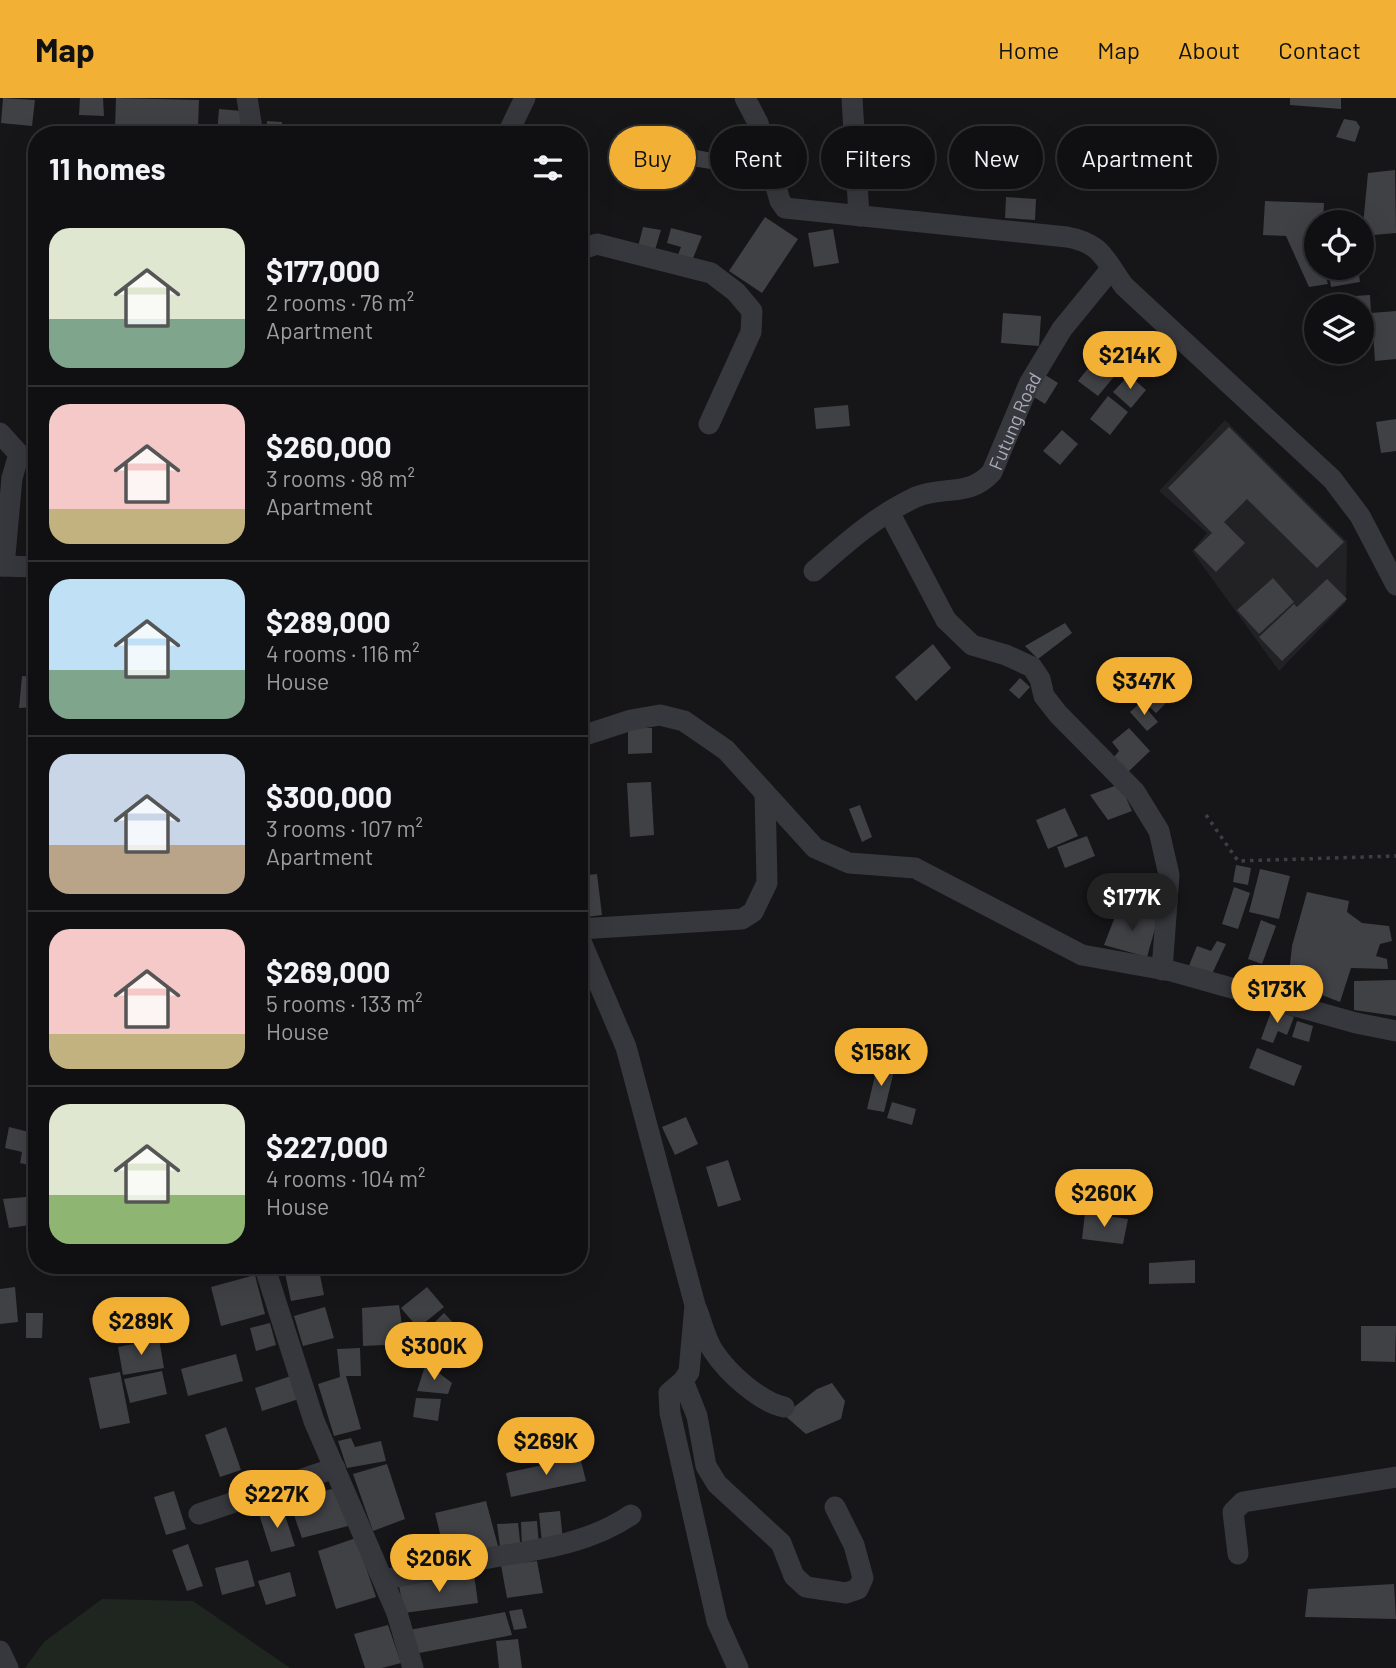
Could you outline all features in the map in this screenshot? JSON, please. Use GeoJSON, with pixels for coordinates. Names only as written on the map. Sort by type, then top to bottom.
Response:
{"type":"FeatureCollection","features":[{"type":"Feature","properties":{"kind":"street"},"geometry":{"type":"LineString","coordinates":[[247,98],[252,126]]}},
{"type":"Feature","properties":{"kind":"street"},"geometry":{"type":"LineString","coordinates":[[511,126],[525,98]]}},
{"type":"Feature","properties":{"kind":"street"},"geometry":{"type":"LineString","coordinates":[[745,98],[758,123],[780,201],[785,208],[1084,240],[1098,249],[1124,286],[1332,479],[1360,516],[1396,585]]}},
{"type":"Feature","properties":{"kind":"street"},"geometry":{"type":"LineString","coordinates":[[852,98],[859,216]]}},
{"type":"Feature","properties":{"kind":"street"},"geometry":{"type":"LineString","coordinates":[[588,247],[597,244],[711,272],[736,292],[752,311],[751,332],[709,424]]}},
{"type":"Feature","properties":{"kind":"street","name":"Futung Road"},"geometry":{"type":"LineString","coordinates":[[814,571],[875,519],[919,496],[972,488],[983,482],[992,472],[1029,384],[1062,329],[1111,269]]}},
{"type":"Feature","properties":{"kind":"street"},"geometry":{"type":"LineString","coordinates":[[0,433],[28,449],[12,478],[2,566],[28,567]]}},
{"type":"Feature","properties":{"kind":"street"},"geometry":{"type":"LineString","coordinates":[[889,512],[946,620],[972,645],[1006,655],[1032,667],[1040,679],[1044,696],[1058,714],[1135,792],[1158,831],[1169,875],[1162,970]]}},
{"type":"Feature","properties":{"kind":"street"},"geometry":{"type":"LineString","coordinates":[[588,734],[631,720],[660,715],[684,721],[726,750],[815,848],[826,853],[849,863],[915,868],[1082,955],[1162,970],[1356,1023],[1396,1031]]}},
{"type":"Feature","properties":{"kind":"street"},"geometry":{"type":"LineString","coordinates":[[588,928],[742,919],[753,912],[766,883],[765,793]]}},
{"type":"Feature","properties":{"kind":"street"},"geometry":{"type":"LineString","coordinates":[[588,958],[626,1047],[695,1305],[713,1352],[748,1388],[769,1404],[783,1407]]}},
{"type":"Feature","properties":{"kind":"street"},"geometry":{"type":"LineString","coordinates":[[267,1274],[314,1422],[397,1613],[413,1668]]}},
{"type":"Feature","properties":{"kind":"street"},"geometry":{"type":"LineString","coordinates":[[695,1305],[689,1372],[669,1394],[670,1413],[717,1621],[738,1668]]}},
{"type":"Feature","properties":{"kind":"street"},"geometry":{"type":"LineString","coordinates":[[683,1381],[697,1416],[706,1466],[717,1484],[780,1543],[794,1576],[806,1587],[846,1593],[858,1589],[863,1578],[853,1545],[835,1507]]}},
{"type":"Feature","properties":{"kind":"street"},"geometry":{"type":"LineString","coordinates":[[199,1514],[335,1468]]}},
{"type":"Feature","properties":{"kind":"street"},"geometry":{"type":"LineString","coordinates":[[1238,1554],[1233,1512],[1243,1502],[1396,1477]]}},
{"type":"Feature","properties":{"kind":"street"},"geometry":{"type":"LineString","coordinates":[[383,1580],[480,1559],[554,1548],[615,1526],[631,1515]]}},
{"type":"Feature","properties":{"kind":"street"},"geometry":{"type":"LineString","coordinates":[[0,1651],[8,1668]]}},
{"type":"Feature","properties":{"kind":"path"},"geometry":{"type":"LineString","coordinates":[[1206,815],[1238,861],[1396,856]]}},
{"type":"Feature","properties":{"kind":"shaded area"},"geometry":{"type":"Polygon","coordinates":[[[1225,420],[1347,542],[1346,602],[1279,671],[1192,551],[1207,533],[1159,491],[1225,420]]]}},
{"type":"Feature","properties":{"kind":"shaded area"},"geometry":{"type":"Polygon","coordinates":[[[102,1599],[193,1601],[290,1668],[25,1668],[44,1642],[102,1599]]]}},
{"type":"Feature","properties":{"kind":"building"},"geometry":{"type":"Polygon","coordinates":[[[3,98],[35,100],[32,126],[1,123],[3,98]]]}},
{"type":"Feature","properties":{"kind":"building"},"geometry":{"type":"Polygon","coordinates":[[[80,98],[103,98],[104,116],[79,115],[80,98]]]}},
{"type":"Feature","properties":{"kind":"building"},"geometry":{"type":"Polygon","coordinates":[[[116,98],[199,100],[198,126],[115,126],[116,98]]]}},
{"type":"Feature","properties":{"kind":"building"},"geometry":{"type":"Polygon","coordinates":[[[1290,98],[1341,98],[1341,109],[1290,105],[1290,98]]]}},
{"type":"Feature","properties":{"kind":"building"},"geometry":{"type":"Polygon","coordinates":[[[219,109],[242,111],[241,126],[218,126],[219,109]]]}},
{"type":"Feature","properties":{"kind":"building"},"geometry":{"type":"Polygon","coordinates":[[[1344,119],[1356,121],[1360,127],[1355,142],[1336,137],[1344,119]]]}},
{"type":"Feature","properties":{"kind":"building"},"geometry":{"type":"Polygon","coordinates":[[[267,121],[282,122],[282,126],[267,126],[267,121]]]}},
{"type":"Feature","properties":{"kind":"building"},"geometry":{"type":"Polygon","coordinates":[[[696,150],[710,153],[710,169],[696,167],[696,150]]]}},
{"type":"Feature","properties":{"kind":"building"},"geometry":{"type":"Polygon","coordinates":[[[1395,170],[1396,233],[1374,235],[1374,210],[1364,210],[1368,173],[1395,170]]]}},
{"type":"Feature","properties":{"kind":"building"},"geometry":{"type":"Polygon","coordinates":[[[1006,197],[1036,199],[1035,220],[1005,218],[1006,197]]]}},
{"type":"Feature","properties":{"kind":"building"},"geometry":{"type":"Polygon","coordinates":[[[1265,201],[1324,203],[1324,210],[1304,210],[1304,276],[1286,236],[1263,235],[1265,201]]]}},
{"type":"Feature","properties":{"kind":"building"},"geometry":{"type":"Polygon","coordinates":[[[765,217],[798,239],[762,293],[729,271],[765,217]]]}},
{"type":"Feature","properties":{"kind":"building"},"geometry":{"type":"Polygon","coordinates":[[[643,227],[661,230],[655,250],[638,247],[643,227]]]}},
{"type":"Feature","properties":{"kind":"building"},"geometry":{"type":"Polygon","coordinates":[[[671,228],[702,236],[691,263],[676,260],[681,247],[667,243],[671,228]]]}},
{"type":"Feature","properties":{"kind":"building"},"geometry":{"type":"Polygon","coordinates":[[[833,229],[839,263],[814,267],[808,233],[833,229]]]}},
{"type":"Feature","properties":{"kind":"building"},"geometry":{"type":"Polygon","coordinates":[[[1306,280],[1327,280],[1328,284],[1309,287],[1306,280]]]}},
{"type":"Feature","properties":{"kind":"building"},"geometry":{"type":"Polygon","coordinates":[[[1330,280],[1360,280],[1360,282],[1331,287],[1330,280]]]}},
{"type":"Feature","properties":{"kind":"building"},"geometry":{"type":"Polygon","coordinates":[[[1396,311],[1396,359],[1375,361],[1374,313],[1396,311]]]}},
{"type":"Feature","properties":{"kind":"building"},"geometry":{"type":"Polygon","coordinates":[[[1003,313],[1041,316],[1039,346],[1001,343],[1003,313]]]}},
{"type":"Feature","properties":{"kind":"building"},"geometry":{"type":"Polygon","coordinates":[[[1097,357],[1117,373],[1098,396],[1078,381],[1097,357]]]}},
{"type":"Feature","properties":{"kind":"building"},"geometry":{"type":"Polygon","coordinates":[[[1042,373],[1058,383],[1045,404],[1029,394],[1042,373]]]}},
{"type":"Feature","properties":{"kind":"building"},"geometry":{"type":"Polygon","coordinates":[[[1129,375],[1146,390],[1131,408],[1113,392],[1129,375]]]}},
{"type":"Feature","properties":{"kind":"building"},"geometry":{"type":"Polygon","coordinates":[[[1108,396],[1128,412],[1110,435],[1090,419],[1108,396]]]}},
{"type":"Feature","properties":{"kind":"building"},"geometry":{"type":"Polygon","coordinates":[[[848,405],[850,426],[816,429],[814,408],[848,405]]]}},
{"type":"Feature","properties":{"kind":"building"},"geometry":{"type":"Polygon","coordinates":[[[1396,419],[1396,451],[1381,453],[1376,422],[1396,419]]]}},
{"type":"Feature","properties":{"kind":"building"},"geometry":{"type":"Polygon","coordinates":[[[1229,427],[1344,542],[1317,568],[1247,499],[1224,522],[1245,543],[1216,572],[1194,550],[1212,533],[1168,488],[1229,427]]]}},
{"type":"Feature","properties":{"kind":"building"},"geometry":{"type":"Polygon","coordinates":[[[1062,430],[1078,444],[1060,465],[1043,451],[1062,430]]]}},
{"type":"Feature","properties":{"kind":"building"},"geometry":{"type":"Polygon","coordinates":[[[1273,578],[1294,602],[1259,634],[1237,610],[1273,578]]]}},
{"type":"Feature","properties":{"kind":"building"},"geometry":{"type":"Polygon","coordinates":[[[1327,579],[1347,599],[1282,661],[1259,637],[1294,604],[1297,607],[1327,579]]]}},
{"type":"Feature","properties":{"kind":"building"},"geometry":{"type":"Polygon","coordinates":[[[1065,623],[1072,633],[1038,659],[1025,646],[1065,623]]]}},
{"type":"Feature","properties":{"kind":"building"},"geometry":{"type":"Polygon","coordinates":[[[933,644],[951,668],[916,701],[895,677],[933,644]]]}},
{"type":"Feature","properties":{"kind":"building"},"geometry":{"type":"Polygon","coordinates":[[[22,676],[28,676],[28,708],[19,708],[22,676]]]}},
{"type":"Feature","properties":{"kind":"building"},"geometry":{"type":"Polygon","coordinates":[[[1020,678],[1030,687],[1019,699],[1009,690],[1020,678]]]}},
{"type":"Feature","properties":{"kind":"building"},"geometry":{"type":"Polygon","coordinates":[[[1151,689],[1166,703],[1156,713],[1141,699],[1151,689]]]}},
{"type":"Feature","properties":{"kind":"building"},"geometry":{"type":"Polygon","coordinates":[[[1141,702],[1158,722],[1147,731],[1130,712],[1141,702]]]}},
{"type":"Feature","properties":{"kind":"building"},"geometry":{"type":"Polygon","coordinates":[[[628,728],[652,728],[652,753],[628,754],[628,728]]]}},
{"type":"Feature","properties":{"kind":"building"},"geometry":{"type":"Polygon","coordinates":[[[1129,728],[1150,751],[1127,773],[1114,757],[1119,751],[1112,742],[1129,728]]]}},
{"type":"Feature","properties":{"kind":"building"},"geometry":{"type":"Polygon","coordinates":[[[651,782],[654,835],[630,837],[627,783],[651,782]]]}},
{"type":"Feature","properties":{"kind":"building"},"geometry":{"type":"Polygon","coordinates":[[[1120,784],[1132,811],[1108,820],[1090,795],[1120,784]]]}},
{"type":"Feature","properties":{"kind":"building"},"geometry":{"type":"Polygon","coordinates":[[[860,805],[872,837],[862,842],[849,809],[860,805]]]}},
{"type":"Feature","properties":{"kind":"building"},"geometry":{"type":"Polygon","coordinates":[[[1065,808],[1078,836],[1048,849],[1036,820],[1065,808]]]}},
{"type":"Feature","properties":{"kind":"building"},"geometry":{"type":"Polygon","coordinates":[[[1087,836],[1095,856],[1065,868],[1057,847],[1087,836]]]}},
{"type":"Feature","properties":{"kind":"building"},"geometry":{"type":"Polygon","coordinates":[[[1236,865],[1251,868],[1248,885],[1233,882],[1236,865]]]}},
{"type":"Feature","properties":{"kind":"building"},"geometry":{"type":"Polygon","coordinates":[[[1260,869],[1290,876],[1279,919],[1249,912],[1260,869]]]}},
{"type":"Feature","properties":{"kind":"building"},"geometry":{"type":"Polygon","coordinates":[[[597,874],[602,915],[588,917],[588,875],[597,874]]]}},
{"type":"Feature","properties":{"kind":"building"},"geometry":{"type":"Polygon","coordinates":[[[1234,887],[1250,893],[1238,929],[1222,924],[1234,887]]]}},
{"type":"Feature","properties":{"kind":"building"},"geometry":{"type":"Polygon","coordinates":[[[1307,892],[1349,901],[1347,912],[1362,923],[1389,926],[1392,941],[1380,944],[1376,956],[1387,959],[1388,969],[1351,968],[1340,1002],[1288,982],[1292,946],[1307,892]]]}},
{"type":"Feature","properties":{"kind":"building"},"geometry":{"type":"Polygon","coordinates":[[[1118,909],[1158,918],[1147,957],[1104,945],[1118,909]]]}},
{"type":"Feature","properties":{"kind":"building"},"geometry":{"type":"Polygon","coordinates":[[[1261,920],[1276,926],[1262,964],[1248,959],[1261,920]]]}},
{"type":"Feature","properties":{"kind":"building"},"geometry":{"type":"Polygon","coordinates":[[[1217,941],[1226,944],[1211,976],[1188,968],[1197,946],[1211,951],[1217,941]]]}},
{"type":"Feature","properties":{"kind":"building"},"geometry":{"type":"Polygon","coordinates":[[[1396,980],[1396,1016],[1354,1010],[1354,981],[1396,980]]]}},
{"type":"Feature","properties":{"kind":"building"},"geometry":{"type":"Polygon","coordinates":[[[1272,1009],[1294,1017],[1287,1035],[1278,1031],[1273,1043],[1261,1039],[1272,1009]]]}},
{"type":"Feature","properties":{"kind":"building"},"geometry":{"type":"Polygon","coordinates":[[[1297,1021],[1313,1026],[1309,1042],[1292,1037],[1297,1021]]]}},
{"type":"Feature","properties":{"kind":"building"},"geometry":{"type":"Polygon","coordinates":[[[1257,1048],[1302,1066],[1294,1086],[1249,1068],[1257,1048]]]}},
{"type":"Feature","properties":{"kind":"building"},"geometry":{"type":"Polygon","coordinates":[[[878,1063],[895,1067],[884,1112],[867,1109],[878,1063]]]}},
{"type":"Feature","properties":{"kind":"building"},"geometry":{"type":"Polygon","coordinates":[[[892,1102],[916,1109],[912,1125],[887,1118],[892,1102]]]}},
{"type":"Feature","properties":{"kind":"building"},"geometry":{"type":"Polygon","coordinates":[[[686,1117],[698,1144],[675,1155],[662,1127],[686,1117]]]}},
{"type":"Feature","properties":{"kind":"building"},"geometry":{"type":"Polygon","coordinates":[[[9,1127],[28,1132],[28,1165],[20,1163],[22,1152],[5,1148],[9,1127]]]}},
{"type":"Feature","properties":{"kind":"building"},"geometry":{"type":"Polygon","coordinates":[[[728,1160],[741,1200],[718,1207],[706,1167],[728,1160]]]}},
{"type":"Feature","properties":{"kind":"building"},"geometry":{"type":"Polygon","coordinates":[[[28,1197],[28,1225],[9,1228],[3,1199],[28,1197]]]}},
{"type":"Feature","properties":{"kind":"building"},"geometry":{"type":"Polygon","coordinates":[[[1085,1213],[1128,1219],[1123,1244],[1082,1239],[1085,1213]]]}},
{"type":"Feature","properties":{"kind":"building"},"geometry":{"type":"Polygon","coordinates":[[[1195,1260],[1195,1283],[1149,1284],[1149,1263],[1195,1260]]]}},
{"type":"Feature","properties":{"kind":"building"},"geometry":{"type":"Polygon","coordinates":[[[285,1274],[320,1274],[324,1295],[291,1301],[285,1274]]]}},
{"type":"Feature","properties":{"kind":"building"},"geometry":{"type":"Polygon","coordinates":[[[255,1275],[265,1314],[221,1326],[211,1287],[255,1275]]]}},
{"type":"Feature","properties":{"kind":"building"},"geometry":{"type":"Polygon","coordinates":[[[15,1287],[18,1322],[0,1324],[0,1289],[15,1287]]]}},
{"type":"Feature","properties":{"kind":"building"},"geometry":{"type":"Polygon","coordinates":[[[427,1287],[444,1307],[418,1328],[401,1308],[427,1287]]]}},
{"type":"Feature","properties":{"kind":"building"},"geometry":{"type":"Polygon","coordinates":[[[399,1305],[405,1344],[363,1346],[362,1308],[399,1305]]]}},
{"type":"Feature","properties":{"kind":"building"},"geometry":{"type":"Polygon","coordinates":[[[325,1307],[334,1338],[303,1346],[294,1316],[325,1307]]]}},
{"type":"Feature","properties":{"kind":"building"},"geometry":{"type":"Polygon","coordinates":[[[141,1308],[146,1339],[116,1344],[110,1313],[141,1308]]]}},
{"type":"Feature","properties":{"kind":"building"},"geometry":{"type":"Polygon","coordinates":[[[26,1313],[43,1313],[42,1338],[26,1338],[26,1313]]]}},
{"type":"Feature","properties":{"kind":"building"},"geometry":{"type":"Polygon","coordinates":[[[444,1313],[460,1330],[438,1348],[423,1334],[444,1313]]]}},
{"type":"Feature","properties":{"kind":"building"},"geometry":{"type":"Polygon","coordinates":[[[270,1323],[276,1345],[256,1351],[250,1328],[270,1323]]]}},
{"type":"Feature","properties":{"kind":"building"},"geometry":{"type":"Polygon","coordinates":[[[1361,1326],[1396,1326],[1395,1362],[1361,1361],[1361,1326]]]}},
{"type":"Feature","properties":{"kind":"building"},"geometry":{"type":"Polygon","coordinates":[[[159,1339],[164,1368],[123,1375],[118,1347],[159,1339]]]}},
{"type":"Feature","properties":{"kind":"building"},"geometry":{"type":"Polygon","coordinates":[[[360,1348],[361,1376],[346,1376],[361,1429],[334,1436],[318,1384],[340,1377],[337,1349],[360,1348]]]}},
{"type":"Feature","properties":{"kind":"building"},"geometry":{"type":"Polygon","coordinates":[[[236,1354],[243,1381],[188,1396],[181,1369],[236,1354]]]}},
{"type":"Feature","properties":{"kind":"building"},"geometry":{"type":"Polygon","coordinates":[[[426,1363],[452,1383],[448,1394],[417,1391],[426,1363]]]}},
{"type":"Feature","properties":{"kind":"building"},"geometry":{"type":"Polygon","coordinates":[[[162,1371],[167,1394],[130,1403],[124,1379],[162,1371]]]}},
{"type":"Feature","properties":{"kind":"building"},"geometry":{"type":"Polygon","coordinates":[[[120,1372],[130,1423],[100,1429],[89,1378],[120,1372]]]}},
{"type":"Feature","properties":{"kind":"building"},"geometry":{"type":"Polygon","coordinates":[[[291,1376],[299,1399],[262,1411],[255,1388],[291,1376]]]}},
{"type":"Feature","properties":{"kind":"building"},"geometry":{"type":"Polygon","coordinates":[[[832,1383],[845,1401],[841,1419],[806,1434],[784,1415],[817,1389],[832,1383]]]}},
{"type":"Feature","properties":{"kind":"building"},"geometry":{"type":"Polygon","coordinates":[[[416,1398],[441,1399],[438,1421],[413,1417],[416,1398]]]}},
{"type":"Feature","properties":{"kind":"building"},"geometry":{"type":"Polygon","coordinates":[[[226,1427],[241,1470],[220,1477],[205,1435],[226,1427]]]}},
{"type":"Feature","properties":{"kind":"building"},"geometry":{"type":"Polygon","coordinates":[[[351,1438],[355,1447],[381,1441],[386,1461],[347,1468],[338,1441],[351,1438]]]}},
{"type":"Feature","properties":{"kind":"building"},"geometry":{"type":"Polygon","coordinates":[[[580,1457],[586,1481],[511,1497],[506,1473],[580,1457]]]}},
{"type":"Feature","properties":{"kind":"building"},"geometry":{"type":"Polygon","coordinates":[[[387,1464],[405,1519],[373,1531],[353,1474],[387,1464]]]}},
{"type":"Feature","properties":{"kind":"building"},"geometry":{"type":"Polygon","coordinates":[[[335,1488],[348,1526],[302,1538],[289,1501],[335,1488]]]}},
{"type":"Feature","properties":{"kind":"building"},"geometry":{"type":"Polygon","coordinates":[[[174,1491],[186,1529],[166,1535],[154,1497],[174,1491]]]}},
{"type":"Feature","properties":{"kind":"building"},"geometry":{"type":"Polygon","coordinates":[[[486,1501],[498,1546],[446,1558],[435,1513],[486,1501]]]}},
{"type":"Feature","properties":{"kind":"building"},"geometry":{"type":"Polygon","coordinates":[[[282,1506],[295,1546],[271,1552],[259,1514],[282,1506]]]}},
{"type":"Feature","properties":{"kind":"building"},"geometry":{"type":"Polygon","coordinates":[[[560,1511],[563,1541],[542,1543],[539,1513],[560,1511]]]}},
{"type":"Feature","properties":{"kind":"building"},"geometry":{"type":"Polygon","coordinates":[[[537,1521],[539,1546],[522,1547],[521,1522],[537,1521]]]}},
{"type":"Feature","properties":{"kind":"building"},"geometry":{"type":"Polygon","coordinates":[[[518,1523],[521,1550],[501,1554],[497,1524],[518,1523]]]}},
{"type":"Feature","properties":{"kind":"building"},"geometry":{"type":"Polygon","coordinates":[[[356,1538],[376,1597],[336,1609],[318,1551],[356,1538]]]}},
{"type":"Feature","properties":{"kind":"building"},"geometry":{"type":"Polygon","coordinates":[[[188,1544],[203,1586],[187,1591],[172,1550],[188,1544]]]}},
{"type":"Feature","properties":{"kind":"building"},"geometry":{"type":"Polygon","coordinates":[[[248,1560],[255,1586],[222,1595],[215,1568],[248,1560]]]}},
{"type":"Feature","properties":{"kind":"building"},"geometry":{"type":"Polygon","coordinates":[[[537,1561],[543,1593],[507,1598],[501,1565],[537,1561]]]}},
{"type":"Feature","properties":{"kind":"building"},"geometry":{"type":"Polygon","coordinates":[[[290,1572],[296,1596],[266,1605],[258,1581],[290,1572]]]}},
{"type":"Feature","properties":{"kind":"building"},"geometry":{"type":"Polygon","coordinates":[[[474,1574],[478,1603],[404,1613],[399,1586],[474,1574]]]}},
{"type":"Feature","properties":{"kind":"building"},"geometry":{"type":"Polygon","coordinates":[[[1394,1584],[1396,1619],[1305,1617],[1308,1589],[1394,1584]]]}},
{"type":"Feature","properties":{"kind":"building"},"geometry":{"type":"Polygon","coordinates":[[[522,1609],[527,1628],[514,1630],[509,1611],[522,1609]]]}},
{"type":"Feature","properties":{"kind":"building"},"geometry":{"type":"Polygon","coordinates":[[[505,1612],[512,1635],[414,1654],[409,1630],[505,1612]]]}},
{"type":"Feature","properties":{"kind":"building"},"geometry":{"type":"Polygon","coordinates":[[[388,1625],[401,1663],[382,1668],[365,1668],[354,1634],[388,1625]]]}},
{"type":"Feature","properties":{"kind":"building"},"geometry":{"type":"Polygon","coordinates":[[[518,1639],[522,1668],[499,1668],[496,1641],[518,1639]]]}}]}
